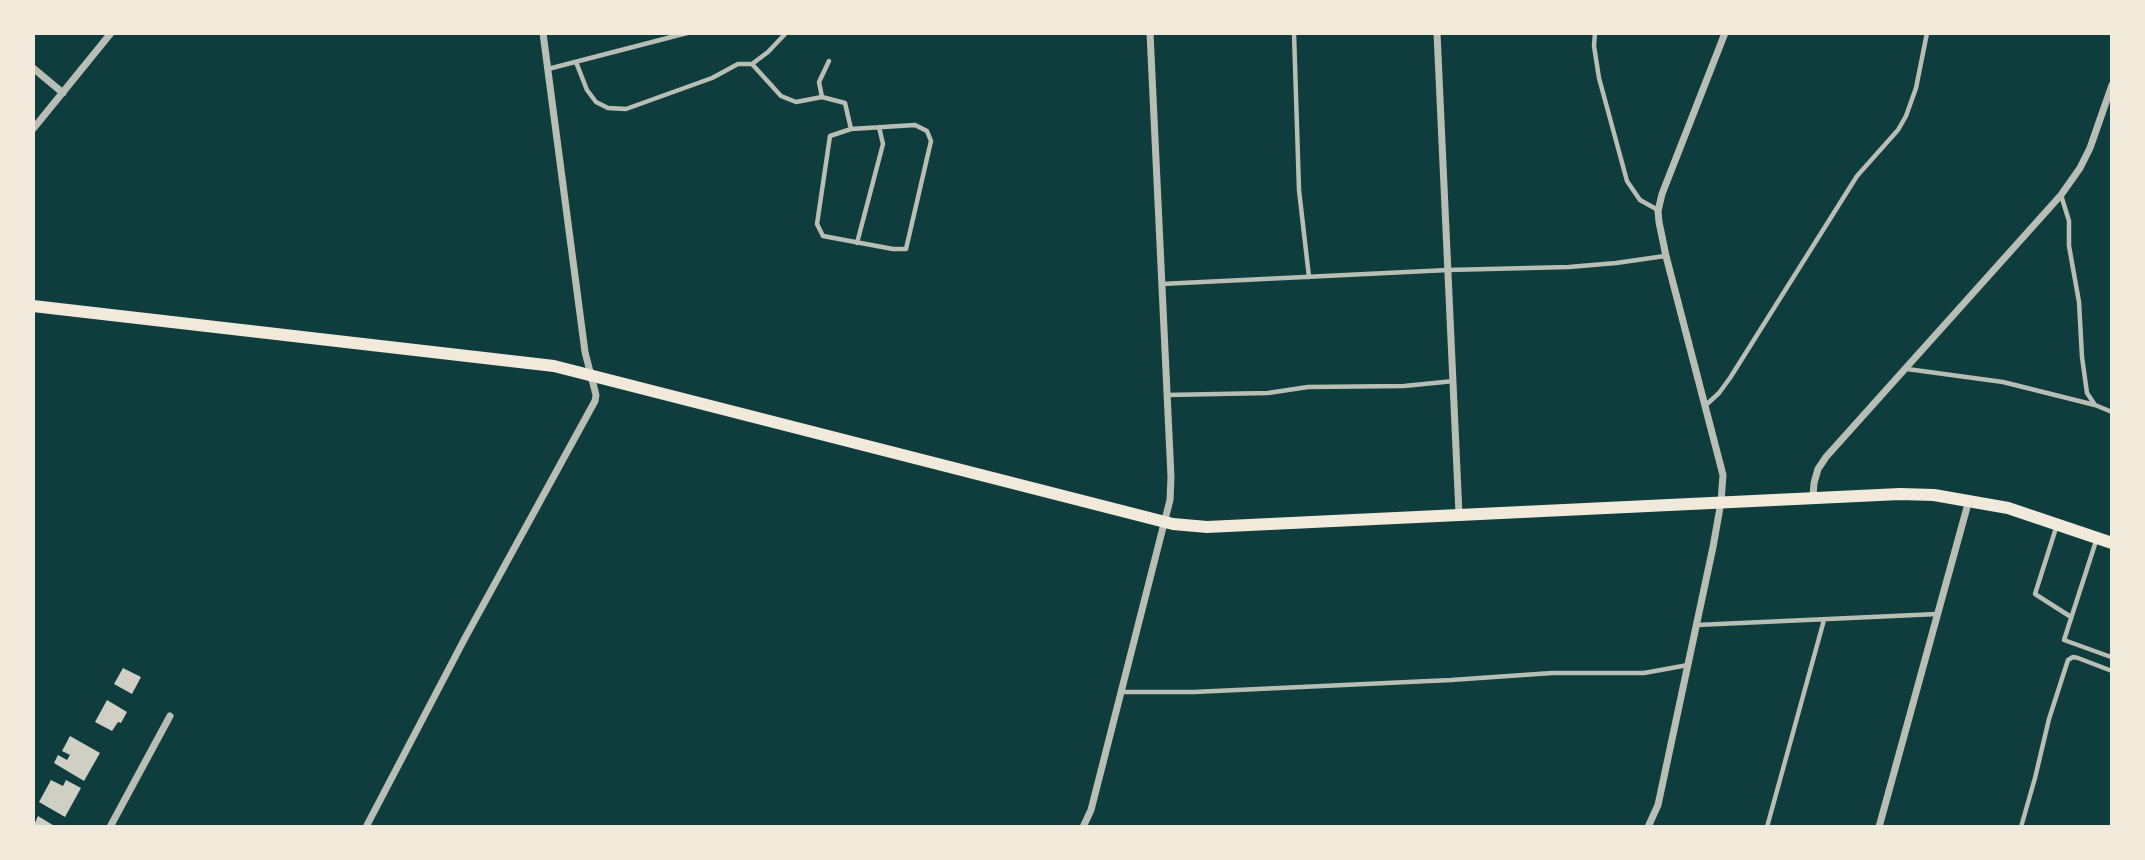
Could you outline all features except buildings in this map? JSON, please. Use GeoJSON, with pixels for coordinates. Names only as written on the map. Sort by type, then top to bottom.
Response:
{"type":"FeatureCollection","features":[{"type":"Feature","properties":{"kind":"main road"},"geometry":{"type":"LineString","coordinates":[[33,306],[554,366],[1165,522],[1207,527],[1900,494],[1934,495],[2008,508],[2112,543]]}},
{"type":"Feature","properties":{"kind":"street"},"geometry":{"type":"LineString","coordinates":[[33,129],[111,33]]}},
{"type":"Feature","properties":{"kind":"street"},"geometry":{"type":"LineString","coordinates":[[366,827],[465,638],[595,401],[596,395],[585,352],[543,33]]}},
{"type":"Feature","properties":{"kind":"street"},"geometry":{"type":"LineString","coordinates":[[1083,827],[1091,810],[1170,500],[1150,33]]}},
{"type":"Feature","properties":{"kind":"street"},"geometry":{"type":"LineString","coordinates":[[1437,33],[1459,514]]}},
{"type":"Feature","properties":{"kind":"street"},"geometry":{"type":"LineString","coordinates":[[1648,827],[1658,805],[1688,665],[1721,502],[1723,475],[1666,256],[1658,211],[1662,194],[1725,33]]}},
{"type":"Feature","properties":{"kind":"street"},"geometry":{"type":"LineString","coordinates":[[34,69],[63,93]]}},
{"type":"Feature","properties":{"kind":"street"},"geometry":{"type":"LineString","coordinates":[[1813,497],[1818,469],[1826,457],[2062,195],[2080,169],[2090,148],[2112,85]]}},
{"type":"Feature","properties":{"kind":"street"},"geometry":{"type":"LineString","coordinates":[[1879,827],[1969,500]]}},
{"type":"Feature","properties":{"kind":"street"},"geometry":{"type":"LineString","coordinates":[[110,827],[170,716]]}},
{"type":"Feature","properties":{"kind":"lane"},"geometry":{"type":"LineString","coordinates":[[548,69],[687,33]]}},
{"type":"Feature","properties":{"kind":"lane"},"geometry":{"type":"LineString","coordinates":[[576,62],[587,90],[596,102],[608,108],[626,109],[712,78],[738,64],[752,64],[786,33]]}},
{"type":"Feature","properties":{"kind":"lane"},"geometry":{"type":"LineString","coordinates":[[1294,33],[1299,190],[1309,276]]}},
{"type":"Feature","properties":{"kind":"lane"},"geometry":{"type":"LineString","coordinates":[[1595,33],[1594,47],[1599,78],[1627,181],[1640,201],[1658,211]]}},
{"type":"Feature","properties":{"kind":"lane"},"geometry":{"type":"LineString","coordinates":[[1705,405],[1719,393],[1730,378],[1857,176],[1887,144],[1902,123],[1916,89],[1927,33]]}},
{"type":"Feature","properties":{"kind":"lane"},"geometry":{"type":"LineString","coordinates":[[822,97],[819,82],[829,61]]}},
{"type":"Feature","properties":{"kind":"lane"},"geometry":{"type":"LineString","coordinates":[[752,64],[781,96],[796,102],[822,97],[845,103],[850,129]]}},
{"type":"Feature","properties":{"kind":"lane"},"geometry":{"type":"LineString","coordinates":[[915,125],[927,131],[931,141],[906,249],[823,236],[817,224],[830,136],[850,129],[879,127],[915,125]]}},
{"type":"Feature","properties":{"kind":"lane"},"geometry":{"type":"LineString","coordinates":[[857,243],[883,145],[879,127]]}},
{"type":"Feature","properties":{"kind":"lane"},"geometry":{"type":"LineString","coordinates":[[2062,195],[2069,221],[2087,393],[2095,405]]}},
{"type":"Feature","properties":{"kind":"lane"},"geometry":{"type":"LineString","coordinates":[[1161,284],[1569,267],[1666,256]]}},
{"type":"Feature","properties":{"kind":"lane"},"geometry":{"type":"LineString","coordinates":[[1907,369],[2003,382],[2095,405],[2112,412]]}},
{"type":"Feature","properties":{"kind":"lane"},"geometry":{"type":"LineString","coordinates":[[1167,395],[1268,393],[1308,387],[1404,386],[1454,381]]}},
{"type":"Feature","properties":{"kind":"lane"},"geometry":{"type":"LineString","coordinates":[[2058,524],[2035,594],[2071,617]]}},
{"type":"Feature","properties":{"kind":"lane"},"geometry":{"type":"LineString","coordinates":[[2097,538],[2064,640],[2111,656]]}},
{"type":"Feature","properties":{"kind":"lane"},"geometry":{"type":"LineString","coordinates":[[1696,625],[1937,614]]}},
{"type":"Feature","properties":{"kind":"lane"},"geometry":{"type":"LineString","coordinates":[[1767,827],[1824,620]]}},
{"type":"Feature","properties":{"kind":"lane"},"geometry":{"type":"LineString","coordinates":[[2021,827],[2049,719],[2068,660],[2078,658],[2112,671]]}},
{"type":"Feature","properties":{"kind":"lane"},"geometry":{"type":"LineString","coordinates":[[1121,692],[1208,691],[1552,673],[1644,673],[1688,665]]}}]}
